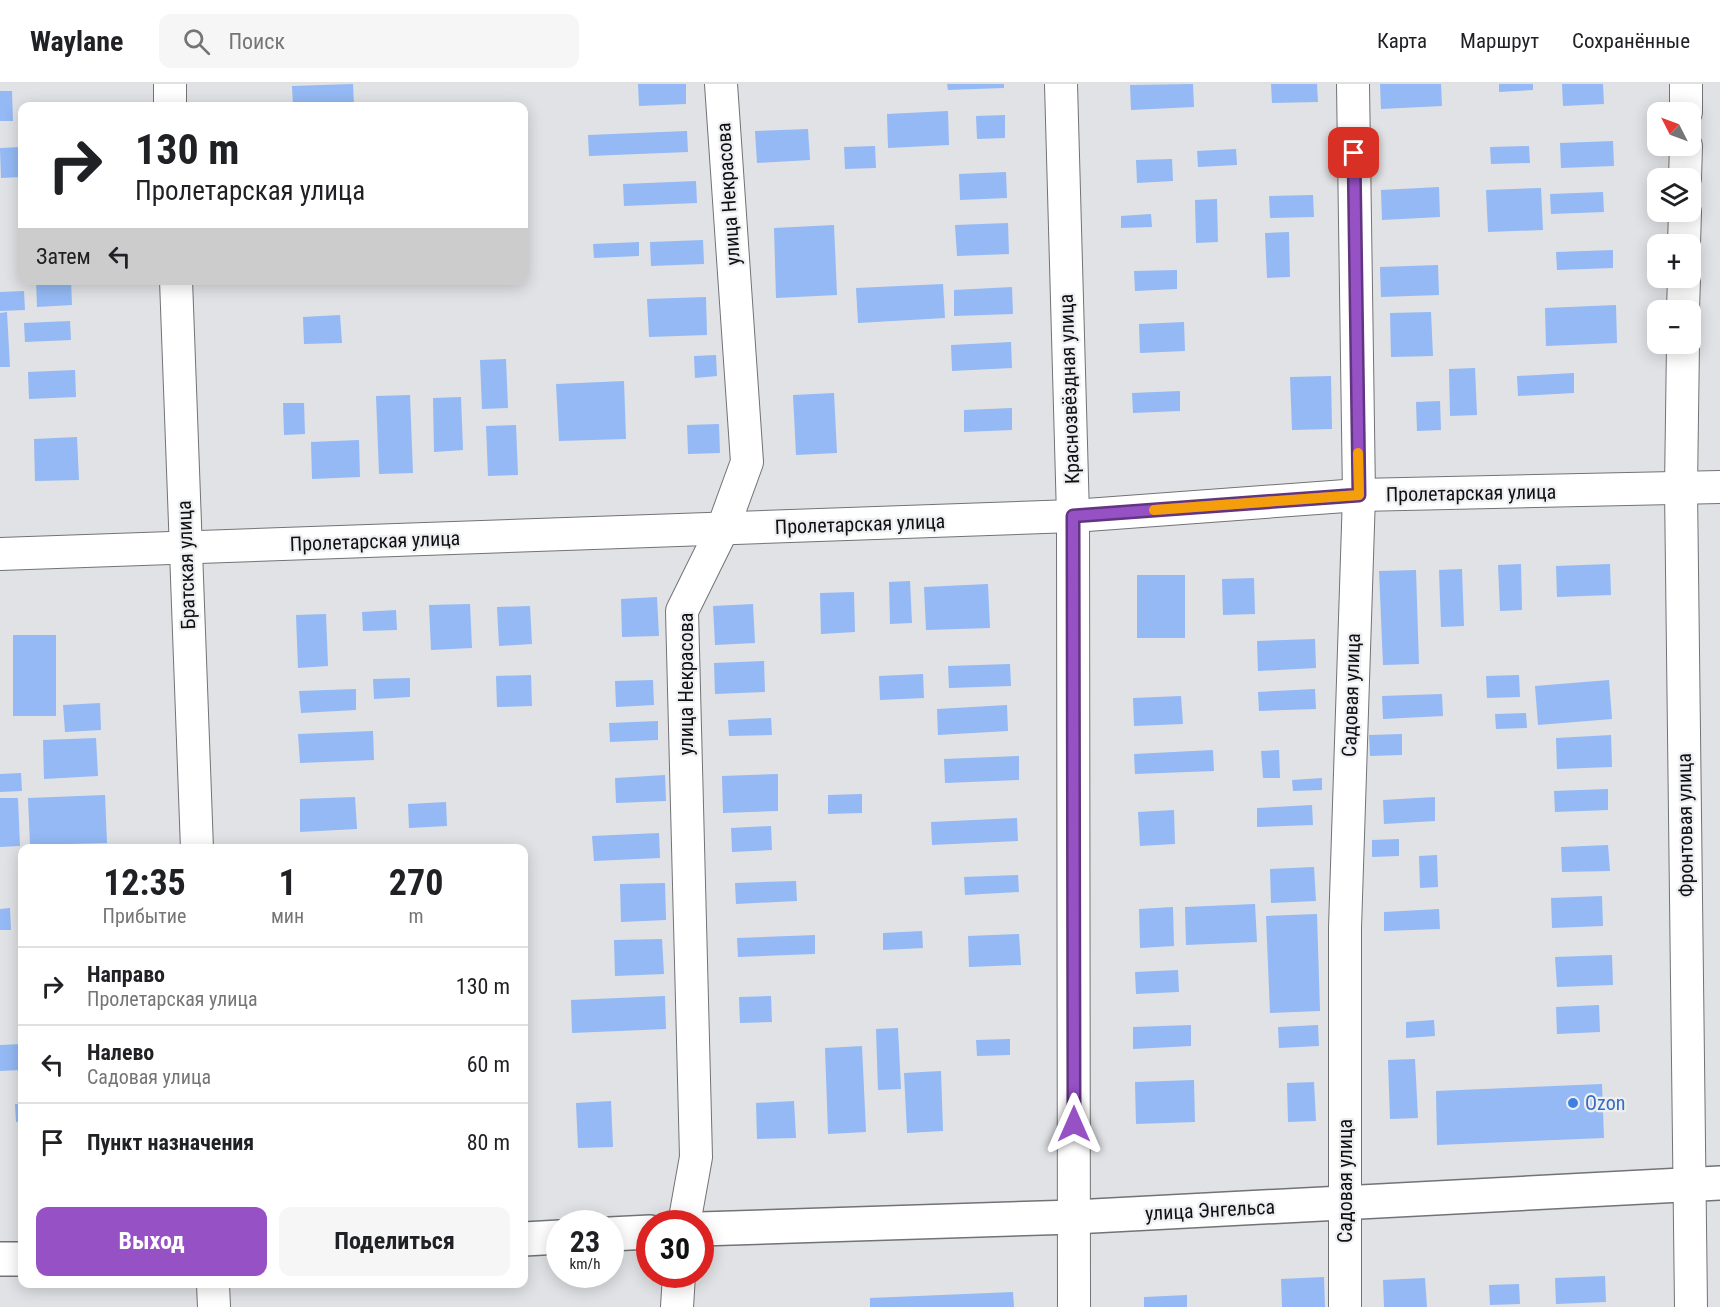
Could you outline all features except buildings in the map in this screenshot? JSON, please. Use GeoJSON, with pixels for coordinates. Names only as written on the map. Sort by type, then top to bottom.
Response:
{"type":"FeatureCollection","features":[{"type":"Feature","properties":{"kind":"main road","name":"улица Энгельса"},"geometry":{"type":"LineString","coordinates":[[714,1229],[1074,1217],[1705,1184]]}},
{"type":"Feature","properties":{"kind":"main road"},"geometry":{"type":"LineString","coordinates":[[528,1239],[546,1238]]}},
{"type":"Feature","properties":{"kind":"main road"},"geometry":{"type":"LineString","coordinates":[[0,1259],[18,1259]]}},
{"type":"Feature","properties":{"kind":"street"},"geometry":{"type":"LineString","coordinates":[[170,84],[170,102]]}},
{"type":"Feature","properties":{"kind":"street","name":"улица Некрасова"},"geometry":{"type":"LineString","coordinates":[[687,1210],[696,1157],[682,611],[723,528],[747,462],[721,84]]}},
{"type":"Feature","properties":{"kind":"street","name":"Краснозвёздная улица"},"geometry":{"type":"LineString","coordinates":[[1061,84],[1073,516],[1074,1307]]}},
{"type":"Feature","properties":{"kind":"street","name":"Садовая улица"},"geometry":{"type":"LineString","coordinates":[[1345,1307],[1345,928],[1359,495],[1353,84]]}},
{"type":"Feature","properties":{"kind":"street"},"geometry":{"type":"LineString","coordinates":[[1686,84],[1686,102]]}},
{"type":"Feature","properties":{"kind":"street","name":"Братская улица"},"geometry":{"type":"LineString","coordinates":[[176,285],[197,844]]}},
{"type":"Feature","properties":{"kind":"street","name":"Фронтовая улица"},"geometry":{"type":"LineString","coordinates":[[1683,354],[1681,488],[1705,1184],[1691,1307]]}},
{"type":"Feature","properties":{"kind":"street","name":"Пролетарская улица"},"geometry":{"type":"LineString","coordinates":[[0,554],[1073,516],[1359,495],[1720,487]]}},
{"type":"Feature","properties":{"kind":"street"},"geometry":{"type":"LineString","coordinates":[[213,1288],[214,1307]]}},
{"type":"Feature","properties":{"kind":"street"},"geometry":{"type":"LineString","coordinates":[[677,1307],[678,1288]]}},
{"type":"Feature","properties":{"kind":"slow traffic"},"geometry":{"type":"LineString","coordinates":[[1154,510],[1359,495],[1358,453]]}},
{"type":"Feature","properties":{"kind":"place","name":"Ozon"},"geometry":{"type":"Point","coordinates":[1573,1103]}},
{"type":"Feature","properties":{"kind":"route"},"geometry":{"type":"LineString","coordinates":[[1074,1124],[1073,516],[1359,495],[1354,153]]}}]}
